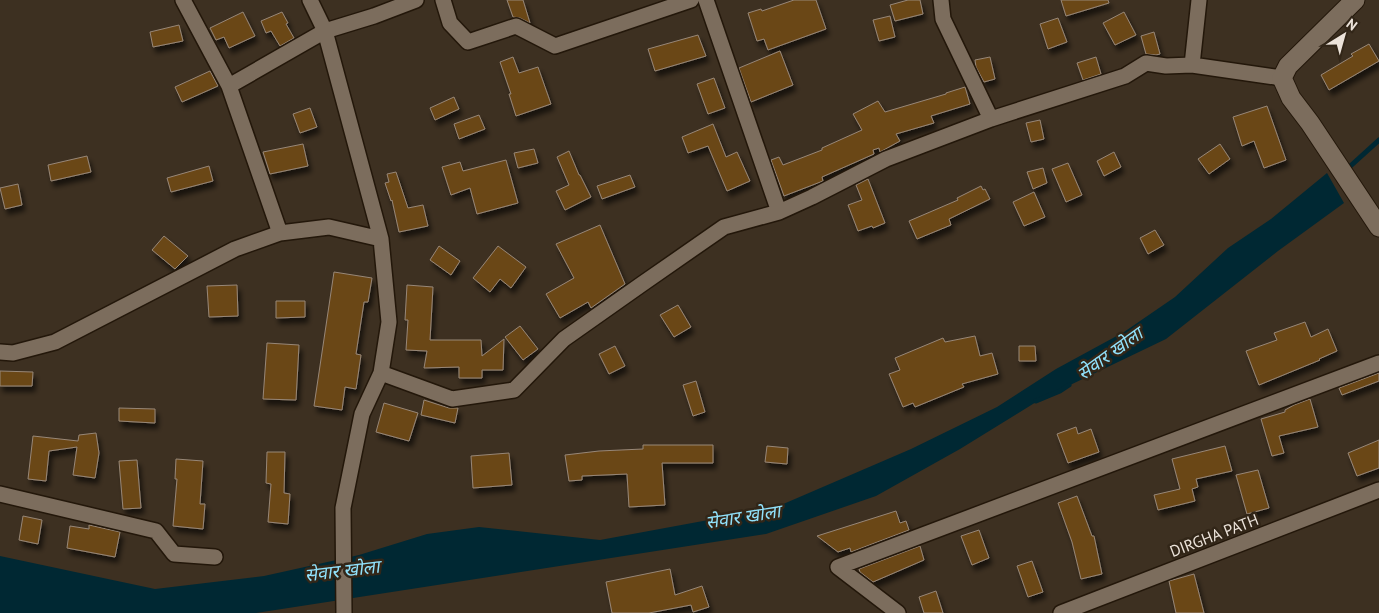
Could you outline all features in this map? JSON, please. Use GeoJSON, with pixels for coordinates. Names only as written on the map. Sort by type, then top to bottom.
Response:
{"type":"FeatureCollection","features":[{"type":"Feature","properties":{"kind":"street"},"geometry":{"type":"LineString","coordinates":[[183,0],[229,86],[280,233]]}},
{"type":"Feature","properties":{"kind":"street"},"geometry":{"type":"LineString","coordinates":[[310,0],[325,31],[381,239],[388,322],[381,373],[362,414],[343,508],[344,613]]}},
{"type":"Feature","properties":{"kind":"street"},"geometry":{"type":"LineString","coordinates":[[229,86],[325,31],[374,16],[416,0]]}},
{"type":"Feature","properties":{"kind":"street"},"geometry":{"type":"LineString","coordinates":[[443,0],[450,23],[468,42],[516,26],[555,46],[691,0]]}},
{"type":"Feature","properties":{"kind":"street"},"geometry":{"type":"LineString","coordinates":[[706,0],[779,212]]}},
{"type":"Feature","properties":{"kind":"street"},"geometry":{"type":"LineString","coordinates":[[941,0],[944,19],[991,119]]}},
{"type":"Feature","properties":{"kind":"street"},"geometry":{"type":"LineString","coordinates":[[1192,65],[1199,0]]}},
{"type":"Feature","properties":{"kind":"street"},"geometry":{"type":"LineString","coordinates":[[1282,78],[1288,66],[1355,0]]}},
{"type":"Feature","properties":{"kind":"street"},"geometry":{"type":"LineString","coordinates":[[381,373],[452,399],[514,390],[564,339],[724,227],[779,212],[886,159],[991,119],[1125,76],[1146,63],[1166,66],[1192,65],[1282,78]]}},
{"type":"Feature","properties":{"kind":"street"},"geometry":{"type":"LineString","coordinates":[[1282,78],[1291,98],[1310,123],[1379,227]]}},
{"type":"Feature","properties":{"kind":"street"},"geometry":{"type":"LineString","coordinates":[[0,352],[13,353],[55,342],[235,249],[280,233],[329,227],[381,239]]}},
{"type":"Feature","properties":{"kind":"street"},"geometry":{"type":"LineString","coordinates":[[898,613],[838,567],[1379,363]]}},
{"type":"Feature","properties":{"kind":"street","name":"DIRGHA PATH"},"geometry":{"type":"LineString","coordinates":[[1061,613],[1379,490]]}},
{"type":"Feature","properties":{"kind":"street"},"geometry":{"type":"LineString","coordinates":[[0,494],[156,531],[174,554],[215,558]]}},
{"type":"Feature","properties":{"kind":"water"},"geometry":{"type":"Polygon","coordinates":[[[1327,173],[1344,203],[1278,251],[1166,339],[1041,399],[960,449],[876,496],[766,534],[256,613],[0,613],[0,556],[155,589],[264,576],[359,555],[427,534],[479,527],[600,540],[774,508],[911,449],[997,407],[1056,369],[1124,332],[1175,297],[1228,248],[1271,219],[1327,173]]]}},
{"type":"Feature","properties":{"kind":"building"},"geometry":{"type":"Polygon","coordinates":[[[507,0],[523,0],[530,23],[513,17],[507,0]]]}},
{"type":"Feature","properties":{"kind":"building"},"geometry":{"type":"Polygon","coordinates":[[[794,0],[816,0],[826,29],[768,50],[764,39],[757,41],[748,13],[761,9],[762,11],[794,0]]]}},
{"type":"Feature","properties":{"kind":"building"},"geometry":{"type":"Polygon","coordinates":[[[908,0],[920,0],[923,14],[895,21],[890,5],[908,0]]]}},
{"type":"Feature","properties":{"kind":"building"},"geometry":{"type":"Polygon","coordinates":[[[1061,0],[1108,0],[1109,3],[1066,16],[1061,0]]]}},
{"type":"Feature","properties":{"kind":"building"},"geometry":{"type":"Polygon","coordinates":[[[243,12],[255,36],[229,48],[224,37],[216,40],[210,28],[243,12]]]}},
{"type":"Feature","properties":{"kind":"building"},"geometry":{"type":"Polygon","coordinates":[[[282,12],[294,38],[280,46],[271,31],[266,33],[261,21],[282,12]]]}},
{"type":"Feature","properties":{"kind":"building"},"geometry":{"type":"Polygon","coordinates":[[[1124,12],[1136,35],[1115,45],[1103,23],[1124,12]]]}},
{"type":"Feature","properties":{"kind":"building"},"geometry":{"type":"Polygon","coordinates":[[[890,16],[895,37],[879,41],[873,20],[890,16]]]}},
{"type":"Feature","properties":{"kind":"building"},"geometry":{"type":"Polygon","coordinates":[[[1058,18],[1067,42],[1048,49],[1040,24],[1058,18]]]}},
{"type":"Feature","properties":{"kind":"building"},"geometry":{"type":"Polygon","coordinates":[[[179,25],[183,41],[153,47],[150,32],[179,25]]]}},
{"type":"Feature","properties":{"kind":"building"},"geometry":{"type":"Polygon","coordinates":[[[1154,32],[1160,54],[1146,54],[1141,36],[1154,32]]]}},
{"type":"Feature","properties":{"kind":"building"},"geometry":{"type":"Polygon","coordinates":[[[698,35],[706,56],[655,71],[648,49],[698,35]]]}},
{"type":"Feature","properties":{"kind":"building"},"geometry":{"type":"Polygon","coordinates":[[[1369,44],[1379,61],[1329,90],[1321,75],[1369,44]]]}},
{"type":"Feature","properties":{"kind":"building"},"geometry":{"type":"Polygon","coordinates":[[[780,51],[793,85],[751,102],[739,68],[780,51]]]}},
{"type":"Feature","properties":{"kind":"building"},"geometry":{"type":"Polygon","coordinates":[[[513,57],[519,73],[538,67],[551,104],[516,116],[500,62],[513,57]]]}},
{"type":"Feature","properties":{"kind":"building"},"geometry":{"type":"Polygon","coordinates":[[[990,57],[995,79],[984,82],[976,67],[975,60],[990,57]]]}},
{"type":"Feature","properties":{"kind":"building"},"geometry":{"type":"Polygon","coordinates":[[[1096,57],[1101,74],[1083,80],[1077,63],[1096,57]]]}},
{"type":"Feature","properties":{"kind":"building"},"geometry":{"type":"Polygon","coordinates":[[[210,71],[218,86],[182,102],[175,87],[210,71]]]}},
{"type":"Feature","properties":{"kind":"building"},"geometry":{"type":"Polygon","coordinates":[[[714,78],[725,108],[708,114],[697,84],[714,78]]]}},
{"type":"Feature","properties":{"kind":"building"},"geometry":{"type":"Polygon","coordinates":[[[965,87],[970,104],[931,116],[934,123],[896,134],[900,141],[880,152],[879,148],[873,150],[874,154],[822,177],[823,181],[784,196],[771,160],[779,157],[783,165],[822,150],[822,148],[862,130],[853,114],[878,101],[885,112],[965,87]]]}},
{"type":"Feature","properties":{"kind":"building"},"geometry":{"type":"Polygon","coordinates":[[[454,97],[459,109],[435,120],[430,108],[454,97]]]}},
{"type":"Feature","properties":{"kind":"building"},"geometry":{"type":"Polygon","coordinates":[[[1267,106],[1286,160],[1264,168],[1254,141],[1242,146],[1233,117],[1267,106]]]}},
{"type":"Feature","properties":{"kind":"building"},"geometry":{"type":"Polygon","coordinates":[[[310,108],[317,127],[300,133],[293,114],[310,108]]]}},
{"type":"Feature","properties":{"kind":"building"},"geometry":{"type":"Polygon","coordinates":[[[479,115],[485,129],[459,139],[454,124],[479,115]]]}},
{"type":"Feature","properties":{"kind":"building"},"geometry":{"type":"Polygon","coordinates":[[[1040,120],[1044,139],[1031,142],[1026,123],[1040,120]]]}},
{"type":"Feature","properties":{"kind":"building"},"geometry":{"type":"Polygon","coordinates":[[[713,124],[726,157],[737,152],[750,181],[727,191],[708,146],[688,153],[682,137],[713,124]]]}},
{"type":"Feature","properties":{"kind":"building"},"geometry":{"type":"Polygon","coordinates":[[[303,144],[308,166],[270,174],[263,152],[303,144]]]}},
{"type":"Feature","properties":{"kind":"building"},"geometry":{"type":"Polygon","coordinates":[[[1220,144],[1230,159],[1209,174],[1198,159],[1220,144]]]}},
{"type":"Feature","properties":{"kind":"building"},"geometry":{"type":"Polygon","coordinates":[[[534,149],[538,163],[518,168],[514,153],[534,149]]]}},
{"type":"Feature","properties":{"kind":"building"},"geometry":{"type":"Polygon","coordinates":[[[569,151],[591,197],[565,210],[556,191],[569,185],[557,157],[569,151]]]}},
{"type":"Feature","properties":{"kind":"building"},"geometry":{"type":"Polygon","coordinates":[[[1114,152],[1121,167],[1104,176],[1097,161],[1114,152]]]}},
{"type":"Feature","properties":{"kind":"building"},"geometry":{"type":"Polygon","coordinates":[[[87,156],[91,172],[51,181],[48,165],[87,156]]]}},
{"type":"Feature","properties":{"kind":"building"},"geometry":{"type":"Polygon","coordinates":[[[506,160],[518,203],[477,214],[470,188],[451,195],[442,167],[460,162],[463,171],[506,160]]]}},
{"type":"Feature","properties":{"kind":"building"},"geometry":{"type":"Polygon","coordinates":[[[1068,163],[1082,195],[1066,202],[1052,169],[1068,163]]]}},
{"type":"Feature","properties":{"kind":"building"},"geometry":{"type":"Polygon","coordinates":[[[209,166],[213,181],[171,192],[167,178],[209,166]]]}},
{"type":"Feature","properties":{"kind":"building"},"geometry":{"type":"Polygon","coordinates":[[[1043,168],[1047,183],[1033,189],[1027,172],[1043,168]]]}},
{"type":"Feature","properties":{"kind":"building"},"geometry":{"type":"Polygon","coordinates":[[[396,172],[408,208],[423,205],[428,226],[399,232],[392,200],[385,183],[389,182],[387,174],[396,172]]]}},
{"type":"Feature","properties":{"kind":"building"},"geometry":{"type":"Polygon","coordinates":[[[630,175],[635,187],[602,199],[597,186],[630,175]]]}},
{"type":"Feature","properties":{"kind":"building"},"geometry":{"type":"Polygon","coordinates":[[[868,179],[885,223],[858,231],[848,205],[862,200],[856,185],[868,179]]]}},
{"type":"Feature","properties":{"kind":"building"},"geometry":{"type":"Polygon","coordinates":[[[18,184],[22,205],[5,209],[0,188],[18,184]]]}},
{"type":"Feature","properties":{"kind":"building"},"geometry":{"type":"Polygon","coordinates":[[[981,186],[983,190],[985,189],[990,199],[949,219],[951,225],[917,239],[909,221],[958,200],[957,198],[981,186]]]}},
{"type":"Feature","properties":{"kind":"building"},"geometry":{"type":"Polygon","coordinates":[[[1034,192],[1045,217],[1024,226],[1013,202],[1034,192]]]}},
{"type":"Feature","properties":{"kind":"building"},"geometry":{"type":"Polygon","coordinates":[[[600,225],[625,284],[591,308],[588,302],[560,318],[546,294],[574,278],[556,244],[600,225]]]}},
{"type":"Feature","properties":{"kind":"building"},"geometry":{"type":"Polygon","coordinates":[[[1155,230],[1164,245],[1148,254],[1140,238],[1155,230]]]}},
{"type":"Feature","properties":{"kind":"building"},"geometry":{"type":"Polygon","coordinates":[[[164,236],[188,256],[175,269],[152,250],[164,236]]]}},
{"type":"Feature","properties":{"kind":"building"},"geometry":{"type":"Polygon","coordinates":[[[439,246],[460,261],[451,275],[430,260],[439,246]]]}},
{"type":"Feature","properties":{"kind":"building"},"geometry":{"type":"Polygon","coordinates":[[[498,246],[526,267],[511,288],[500,279],[490,292],[473,278],[498,246]]]}},
{"type":"Feature","properties":{"kind":"building"},"geometry":{"type":"Polygon","coordinates":[[[334,272],[372,278],[368,302],[364,302],[356,354],[361,355],[356,389],[345,387],[342,410],[314,406],[334,272]]]}},
{"type":"Feature","properties":{"kind":"building"},"geometry":{"type":"Polygon","coordinates":[[[237,285],[238,316],[209,317],[207,286],[237,285]]]}},
{"type":"Feature","properties":{"kind":"building"},"geometry":{"type":"Polygon","coordinates":[[[407,285],[433,287],[430,340],[481,340],[482,356],[504,339],[503,370],[482,370],[482,378],[459,378],[459,367],[424,368],[427,351],[406,350],[408,320],[405,320],[407,285]]]}},
{"type":"Feature","properties":{"kind":"building"},"geometry":{"type":"Polygon","coordinates":[[[276,301],[305,301],[305,317],[276,318],[276,301]]]}},
{"type":"Feature","properties":{"kind":"building"},"geometry":{"type":"Polygon","coordinates":[[[678,305],[691,327],[674,337],[660,315],[678,305]]]}},
{"type":"Feature","properties":{"kind":"building"},"geometry":{"type":"Polygon","coordinates":[[[1305,322],[1311,337],[1328,329],[1337,351],[1259,385],[1246,351],[1277,340],[1274,333],[1305,322]]]}},
{"type":"Feature","properties":{"kind":"building"},"geometry":{"type":"Polygon","coordinates":[[[520,326],[538,349],[523,360],[505,337],[520,326]]]}},
{"type":"Feature","properties":{"kind":"building"},"geometry":{"type":"Polygon","coordinates":[[[975,336],[980,356],[992,353],[998,374],[962,384],[964,387],[915,407],[913,403],[903,407],[889,374],[900,370],[895,358],[943,338],[945,342],[975,336]]]}},
{"type":"Feature","properties":{"kind":"building"},"geometry":{"type":"Polygon","coordinates":[[[267,343],[299,345],[296,400],[263,399],[267,343]]]}},
{"type":"Feature","properties":{"kind":"building"},"geometry":{"type":"Polygon","coordinates":[[[615,346],[625,366],[609,374],[599,354],[615,346]]]}},
{"type":"Feature","properties":{"kind":"building"},"geometry":{"type":"Polygon","coordinates":[[[1019,346],[1035,346],[1036,361],[1019,361],[1019,346]]]}},
{"type":"Feature","properties":{"kind":"building"},"geometry":{"type":"Polygon","coordinates":[[[0,371],[33,372],[32,386],[0,386],[0,371]]]}},
{"type":"Feature","properties":{"kind":"building"},"geometry":{"type":"Polygon","coordinates":[[[1379,373],[1379,381],[1342,395],[1339,388],[1379,373]]]}},
{"type":"Feature","properties":{"kind":"building"},"geometry":{"type":"Polygon","coordinates":[[[696,381],[705,412],[693,416],[683,385],[696,381]]]}},
{"type":"Feature","properties":{"kind":"building"},"geometry":{"type":"Polygon","coordinates":[[[1310,399],[1318,427],[1279,436],[1284,453],[1272,456],[1261,419],[1285,412],[1285,410],[1294,405],[1310,399]]]}},
{"type":"Feature","properties":{"kind":"building"},"geometry":{"type":"Polygon","coordinates":[[[424,400],[449,408],[458,408],[455,423],[421,415],[424,400]]]}},
{"type":"Feature","properties":{"kind":"building"},"geometry":{"type":"Polygon","coordinates":[[[384,403],[418,413],[409,441],[376,432],[384,403]]]}},
{"type":"Feature","properties":{"kind":"building"},"geometry":{"type":"Polygon","coordinates":[[[119,408],[155,409],[155,423],[119,421],[119,408]]]}},
{"type":"Feature","properties":{"kind":"building"},"geometry":{"type":"Polygon","coordinates":[[[1076,427],[1078,434],[1091,429],[1099,452],[1068,463],[1057,434],[1076,427]]]}},
{"type":"Feature","properties":{"kind":"building"},"geometry":{"type":"Polygon","coordinates":[[[96,433],[99,453],[95,478],[73,475],[77,447],[49,451],[46,481],[28,479],[33,436],[78,441],[79,435],[96,433]]]}},
{"type":"Feature","properties":{"kind":"building"},"geometry":{"type":"Polygon","coordinates":[[[1379,440],[1379,468],[1357,476],[1348,453],[1379,440]]]}},
{"type":"Feature","properties":{"kind":"building"},"geometry":{"type":"Polygon","coordinates":[[[643,445],[713,445],[713,463],[662,463],[665,505],[629,507],[627,474],[582,476],[582,480],[569,481],[565,455],[643,449],[643,445]]]}},
{"type":"Feature","properties":{"kind":"building"},"geometry":{"type":"Polygon","coordinates":[[[767,446],[788,448],[787,464],[765,462],[767,446]]]}},
{"type":"Feature","properties":{"kind":"building"},"geometry":{"type":"Polygon","coordinates":[[[1225,446],[1232,471],[1196,479],[1198,487],[1192,489],[1195,501],[1158,510],[1154,495],[1180,489],[1172,459],[1225,446]]]}},
{"type":"Feature","properties":{"kind":"building"},"geometry":{"type":"Polygon","coordinates":[[[267,452],[285,452],[284,493],[290,494],[288,524],[268,522],[271,484],[266,483],[267,452]]]}},
{"type":"Feature","properties":{"kind":"building"},"geometry":{"type":"Polygon","coordinates":[[[509,453],[512,485],[473,488],[471,456],[509,453]]]}},
{"type":"Feature","properties":{"kind":"building"},"geometry":{"type":"Polygon","coordinates":[[[176,459],[203,461],[200,504],[205,504],[203,529],[173,526],[177,479],[175,479],[176,459]]]}},
{"type":"Feature","properties":{"kind":"building"},"geometry":{"type":"Polygon","coordinates":[[[137,460],[141,508],[123,509],[119,461],[137,460]]]}},
{"type":"Feature","properties":{"kind":"building"},"geometry":{"type":"Polygon","coordinates":[[[1258,470],[1269,508],[1247,514],[1236,475],[1258,470]]]}},
{"type":"Feature","properties":{"kind":"building"},"geometry":{"type":"Polygon","coordinates":[[[1077,496],[1092,536],[1094,536],[1102,574],[1081,579],[1072,542],[1058,503],[1077,496]]]}},
{"type":"Feature","properties":{"kind":"building"},"geometry":{"type":"Polygon","coordinates":[[[896,511],[900,523],[906,521],[909,530],[851,552],[850,548],[838,552],[817,536],[896,511]]]}},
{"type":"Feature","properties":{"kind":"building"},"geometry":{"type":"Polygon","coordinates":[[[23,516],[42,520],[38,544],[19,540],[23,516]]]}},
{"type":"Feature","properties":{"kind":"building"},"geometry":{"type":"Polygon","coordinates":[[[89,525],[120,532],[115,557],[67,548],[70,526],[89,529],[89,525]]]}},
{"type":"Feature","properties":{"kind":"building"},"geometry":{"type":"Polygon","coordinates":[[[979,530],[989,558],[972,565],[961,536],[979,530]]]}},
{"type":"Feature","properties":{"kind":"building"},"geometry":{"type":"Polygon","coordinates":[[[920,546],[924,560],[873,582],[860,572],[859,569],[920,546]]]}},
{"type":"Feature","properties":{"kind":"building"},"geometry":{"type":"Polygon","coordinates":[[[1032,561],[1043,592],[1028,597],[1017,566],[1032,561]]]}},
{"type":"Feature","properties":{"kind":"building"},"geometry":{"type":"Polygon","coordinates":[[[670,569],[675,595],[702,586],[709,607],[693,612],[691,605],[649,613],[612,613],[606,582],[670,569]]]}},
{"type":"Feature","properties":{"kind":"building"},"geometry":{"type":"Polygon","coordinates":[[[1194,574],[1204,613],[1176,613],[1169,581],[1194,574]]]}},
{"type":"Feature","properties":{"kind":"building"},"geometry":{"type":"Polygon","coordinates":[[[936,591],[943,613],[924,613],[919,597],[936,591]]]}},
{"type":"Feature","properties":{"kind":"waterway","name":"सेवार खोला"},"geometry":{"type":"LineString","coordinates":[[1346,170],[1379,140]]}},
{"type":"Feature","properties":{"kind":"waterway","name":"सेवार खोला"},"geometry":{"type":"LineString","coordinates":[[1036,401],[1069,385]]}}]}
